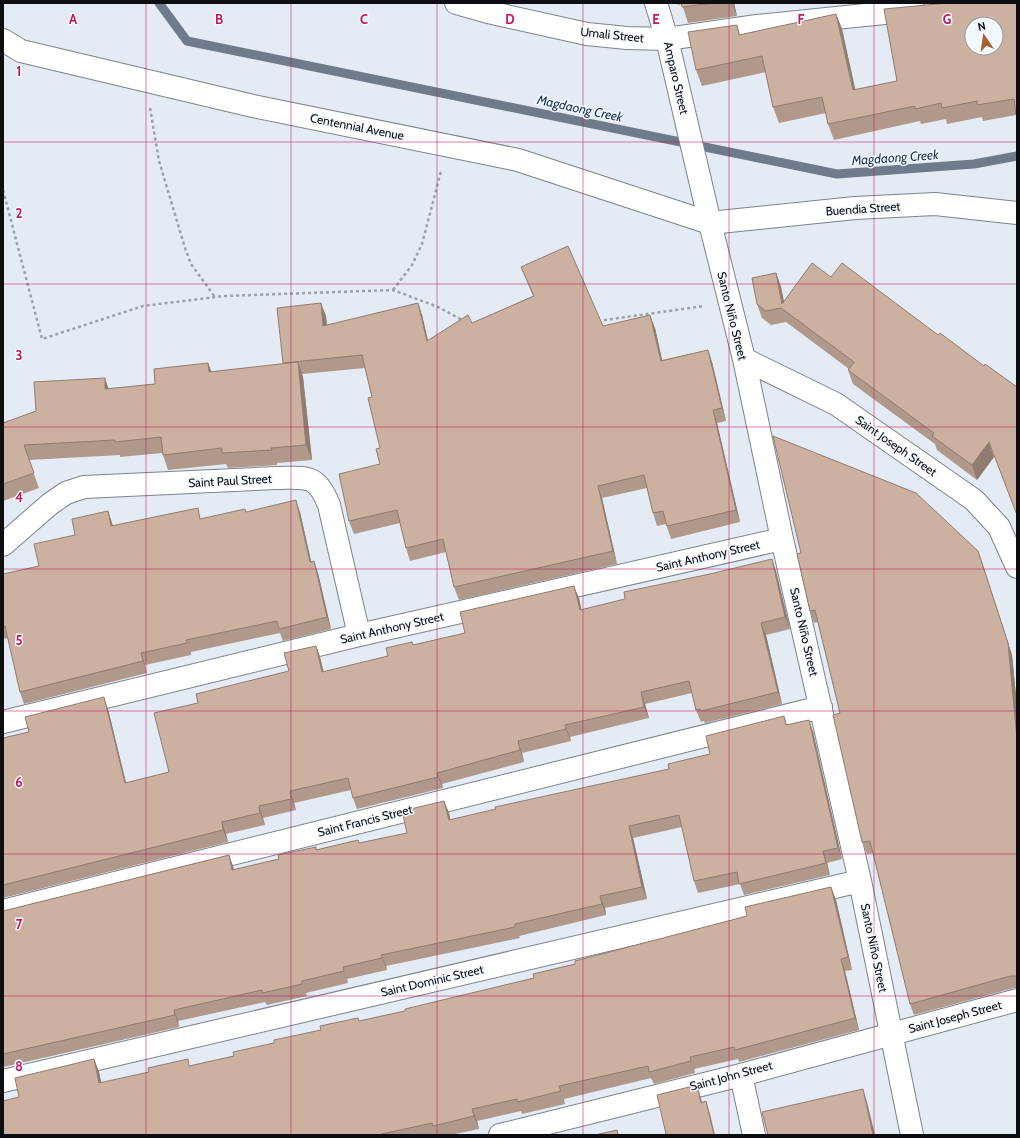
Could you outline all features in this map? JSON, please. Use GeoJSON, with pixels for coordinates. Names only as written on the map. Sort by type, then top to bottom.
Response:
{"type":"FeatureCollection","features":[{"type":"Feature","properties":{"kind":"street","name":"Umali Street"},"geometry":{"type":"LineString","coordinates":[[456,3],[488,12],[587,34],[627,38],[667,39],[757,26],[930,8]]}},
{"type":"Feature","properties":{"kind":"street","name":"Amparo Street"},"geometry":{"type":"LineString","coordinates":[[656,3],[667,39],[688,130]]}},
{"type":"Feature","properties":{"kind":"street","name":"Centennial Avenue"},"geometry":{"type":"LineString","coordinates":[[3,40],[21,51],[253,106],[518,160],[710,223]]}},
{"type":"Feature","properties":{"kind":"street","name":"Santo Niño Street"},"geometry":{"type":"LineString","coordinates":[[688,130],[728,303],[744,359],[782,539],[860,881],[912,1135]]}},
{"type":"Feature","properties":{"kind":"street","name":"Buendia Street"},"geometry":{"type":"LineString","coordinates":[[710,223],[855,208],[935,204],[1017,213]]}},
{"type":"Feature","properties":{"kind":"street","name":"Saint Joseph Street"},"geometry":{"type":"LineString","coordinates":[[744,359],[836,404],[974,500],[999,527],[1017,567]]}},
{"type":"Feature","properties":{"kind":"street","name":"Saint Paul Street"},"geometry":{"type":"LineString","coordinates":[[3,545],[50,504],[66,493],[84,488],[276,478],[301,478],[314,480],[323,490],[329,505],[359,635]]}},
{"type":"Feature","properties":{"kind":"street","name":"Saint Anthony Street"},"geometry":{"type":"LineString","coordinates":[[3,722],[359,635],[782,539]]}},
{"type":"Feature","properties":{"kind":"street","name":"Saint Francis Street"},"geometry":{"type":"LineString","coordinates":[[3,911],[821,707]]}},
{"type":"Feature","properties":{"kind":"street","name":"Saint Dominic Street"},"geometry":{"type":"LineString","coordinates":[[3,1081],[860,881]]}},
{"type":"Feature","properties":{"kind":"street","name":"Saint Joseph Street"},"geometry":{"type":"LineString","coordinates":[[892,1033],[1017,1000]]}},
{"type":"Feature","properties":{"kind":"street","name":"Saint John Street"},"geometry":{"type":"LineString","coordinates":[[500,1135],[741,1074],[892,1033]]}},
{"type":"Feature","properties":{"kind":"street"},"geometry":{"type":"LineString","coordinates":[[741,1074],[754,1135]]}},
{"type":"Feature","properties":{"kind":"path"},"geometry":{"type":"LineString","coordinates":[[144,80],[159,161],[178,228],[191,264],[215,297]]}},
{"type":"Feature","properties":{"kind":"path"},"geometry":{"type":"LineString","coordinates":[[393,290],[412,264],[422,244],[447,146]]}},
{"type":"Feature","properties":{"kind":"path"},"geometry":{"type":"LineString","coordinates":[[3,191],[42,339],[143,306],[215,297],[393,290],[438,307],[471,325]]}},
{"type":"Feature","properties":{"kind":"path"},"geometry":{"type":"LineString","coordinates":[[595,322],[728,303]]}},
{"type":"Feature","properties":{"kind":"building"},"geometry":{"type":"Polygon","coordinates":[[[681,3],[713,3],[682,7],[681,3]]]}},
{"type":"Feature","properties":{"kind":"building"},"geometry":{"type":"Polygon","coordinates":[[[948,3],[1017,3],[1017,115],[1014,99],[977,105],[977,101],[942,108],[941,103],[915,109],[915,106],[828,124],[822,97],[773,107],[762,56],[696,70],[688,32],[737,25],[739,35],[836,14],[853,90],[897,81],[884,9],[948,3]]]}},
{"type":"Feature","properties":{"kind":"building"},"geometry":{"type":"Polygon","coordinates":[[[568,246],[603,326],[650,315],[661,361],[708,350],[722,408],[713,410],[736,510],[667,526],[663,511],[653,513],[644,475],[598,486],[613,551],[454,587],[443,539],[406,548],[397,510],[349,521],[339,474],[380,464],[376,449],[380,448],[368,398],[372,397],[362,355],[283,363],[277,308],[321,303],[323,326],[418,303],[427,341],[468,315],[472,323],[534,296],[521,267],[568,246]]]}},
{"type":"Feature","properties":{"kind":"building"},"geometry":{"type":"Polygon","coordinates":[[[812,263],[831,277],[842,263],[938,335],[940,333],[984,366],[985,364],[1017,387],[1017,515],[989,442],[972,465],[932,436],[934,433],[848,370],[854,362],[781,308],[766,311],[757,304],[752,278],[776,273],[782,304],[812,263]]]}},
{"type":"Feature","properties":{"kind":"building"},"geometry":{"type":"Polygon","coordinates":[[[298,362],[306,445],[271,448],[272,450],[222,453],[222,448],[163,455],[161,437],[115,442],[115,440],[24,445],[34,473],[3,484],[3,423],[36,411],[34,382],[105,378],[105,389],[155,384],[154,369],[208,363],[209,372],[298,362]]]}},
{"type":"Feature","properties":{"kind":"building"},"geometry":{"type":"Polygon","coordinates":[[[773,436],[916,493],[978,551],[1008,643],[1017,739],[1017,977],[1010,976],[910,1004],[870,841],[862,842],[833,715],[840,713],[815,610],[810,611],[797,554],[801,553],[773,436]]]}},
{"type":"Feature","properties":{"kind":"building"},"geometry":{"type":"Polygon","coordinates":[[[296,500],[310,562],[314,561],[327,617],[279,629],[277,621],[186,640],[187,643],[141,653],[143,661],[20,692],[5,626],[3,626],[3,574],[39,566],[34,544],[75,535],[72,519],[108,511],[111,526],[198,508],[200,519],[245,509],[246,512],[296,500]]]}},
{"type":"Feature","properties":{"kind":"building"},"geometry":{"type":"Polygon","coordinates":[[[772,559],[785,617],[761,623],[778,692],[701,711],[700,709],[696,710],[689,681],[641,692],[644,707],[565,725],[566,729],[518,741],[520,750],[437,773],[438,777],[353,798],[348,778],[290,791],[291,799],[259,806],[260,813],[222,822],[223,830],[3,885],[3,738],[29,732],[25,717],[104,697],[125,783],[169,772],[154,713],[198,703],[196,694],[289,671],[284,653],[316,646],[322,672],[388,656],[386,648],[412,642],[413,645],[465,633],[460,612],[574,586],[580,610],[625,599],[624,592],[772,559]]]}},
{"type":"Feature","properties":{"kind":"building"},"geometry":{"type":"Polygon","coordinates":[[[784,716],[786,725],[809,720],[838,848],[823,851],[826,863],[739,884],[737,872],[694,881],[679,815],[629,826],[642,887],[600,896],[602,904],[515,924],[515,927],[381,955],[382,958],[343,967],[344,971],[302,981],[302,984],[262,993],[262,990],[174,1010],[175,1015],[3,1054],[3,911],[229,855],[232,870],[279,859],[278,855],[316,847],[316,850],[358,840],[359,843],[407,833],[402,811],[444,801],[449,820],[496,809],[495,807],[669,769],[668,764],[710,754],[706,736],[784,716]]]}},
{"type":"Feature","properties":{"kind":"building"},"geometry":{"type":"Polygon","coordinates":[[[831,887],[848,957],[841,959],[855,1018],[735,1050],[734,1047],[690,1057],[691,1061],[649,1072],[648,1066],[559,1086],[561,1091],[517,1102],[517,1099],[472,1109],[474,1116],[433,1126],[432,1123],[377,1135],[3,1135],[3,1101],[19,1097],[15,1078],[94,1059],[99,1083],[149,1072],[148,1068],[188,1059],[189,1066],[234,1056],[233,1052],[274,1043],[274,1040],[321,1030],[320,1026],[358,1018],[359,1021],[405,1011],[405,1009],[534,978],[533,974],[575,964],[575,961],[747,916],[745,907],[831,887]]]}},
{"type":"Feature","properties":{"kind":"building"},"geometry":{"type":"Polygon","coordinates":[[[697,1085],[701,1103],[706,1101],[714,1135],[663,1135],[666,1134],[657,1095],[697,1085]]]}},
{"type":"Feature","properties":{"kind":"building"},"geometry":{"type":"Polygon","coordinates":[[[863,1089],[873,1135],[768,1135],[762,1112],[863,1089]]]}},
{"type":"Feature","properties":{"kind":"building"},"geometry":{"type":"Polygon","coordinates":[[[617,1130],[618,1135],[595,1135],[617,1130]]]}},
{"type":"Feature","properties":{"kind":"waterway","name":"Magdaong Creek"},"geometry":{"type":"LineString","coordinates":[[159,3],[187,41],[837,174],[974,164],[1017,156]]}}]}
